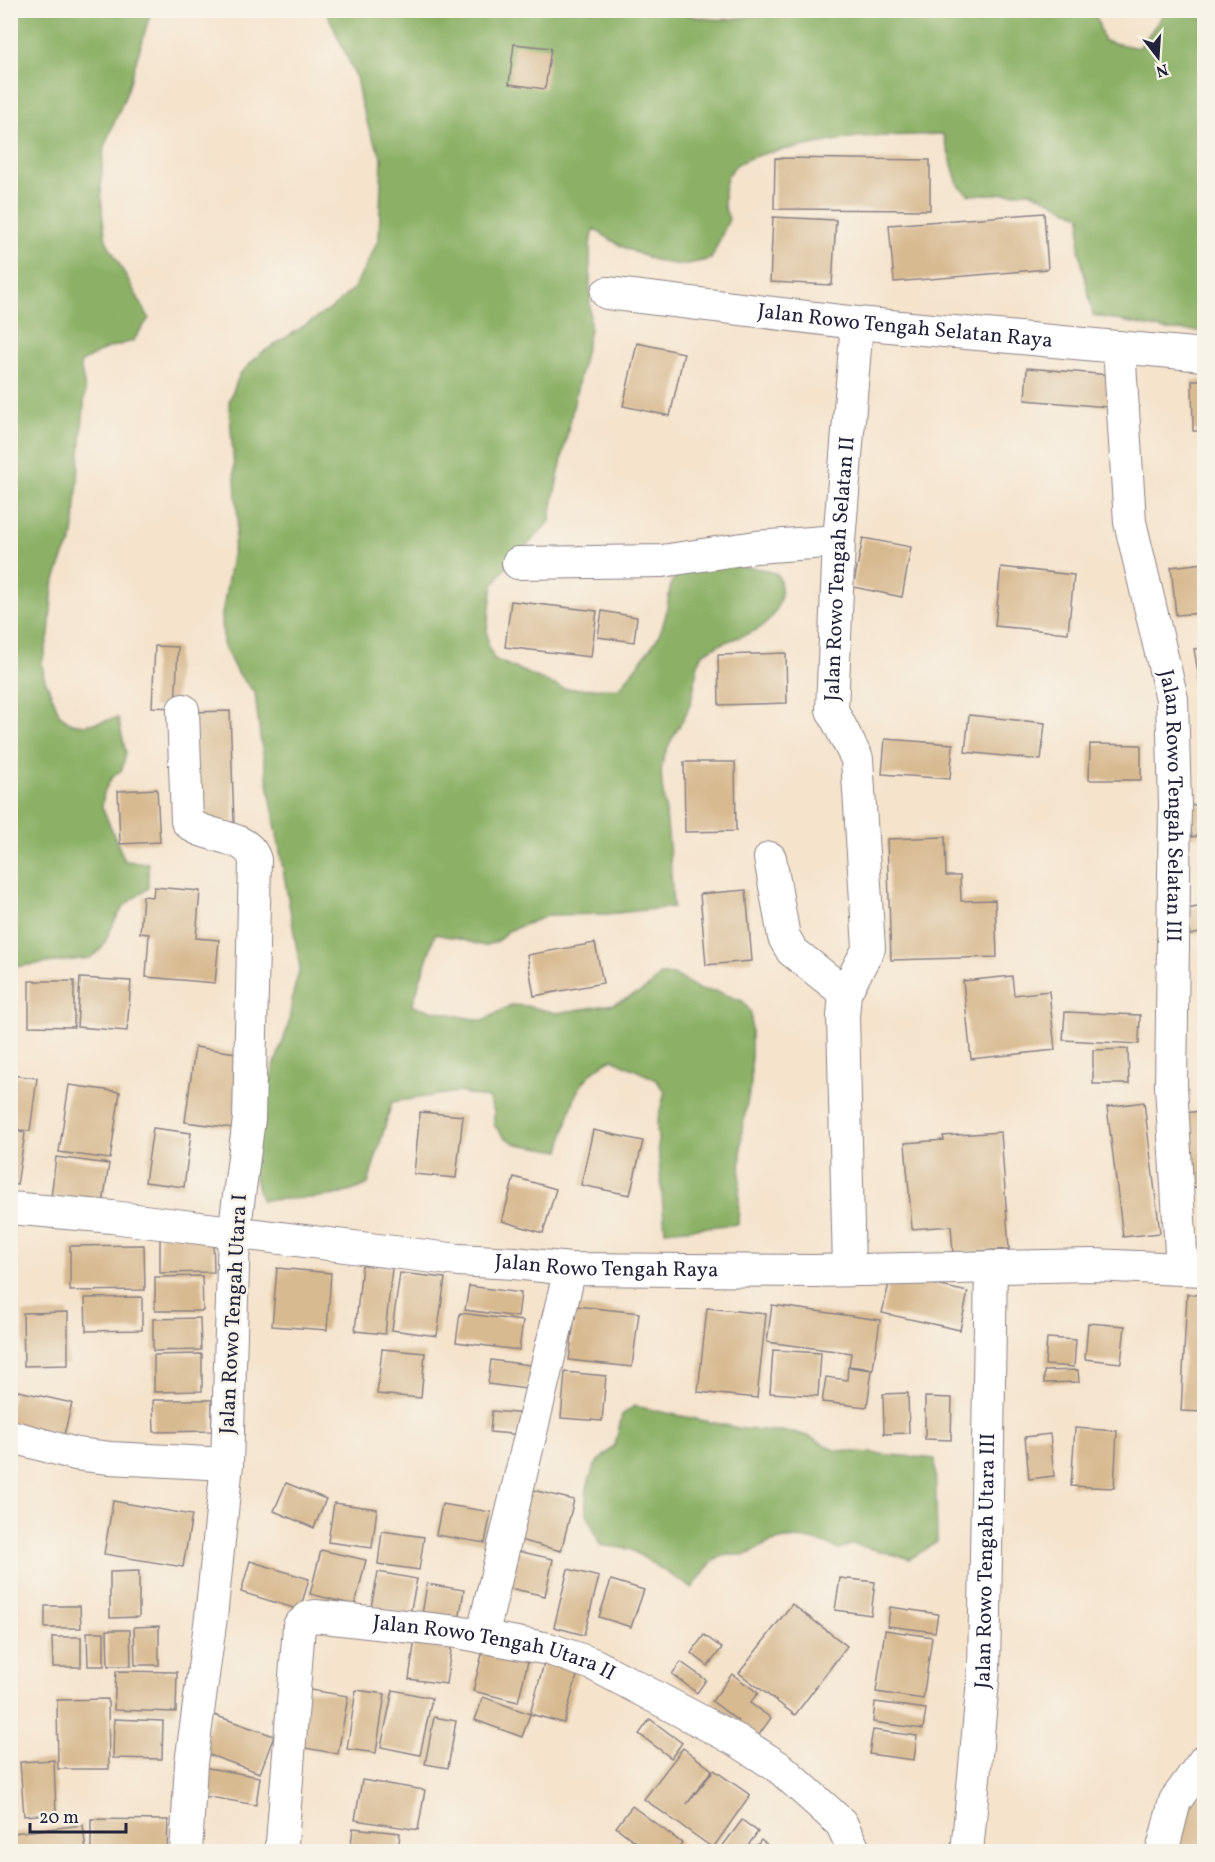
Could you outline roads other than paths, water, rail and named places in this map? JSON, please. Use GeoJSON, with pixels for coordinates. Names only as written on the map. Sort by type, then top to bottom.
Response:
{"type":"FeatureCollection","features":[{"type":"Feature","properties":{"kind":"street","name":"Jalan Rowo Tengah Selatan Raya"},"geometry":{"type":"LineString","coordinates":[[607,293],[857,324],[1204,355]]}},
{"type":"Feature","properties":{"kind":"street","name":"Jalan Rowo Tengah Selatan II"},"geometry":{"type":"LineString","coordinates":[[849,1270],[844,993],[869,948],[856,759],[832,710],[839,541],[857,324]]}},
{"type":"Feature","properties":{"kind":"street","name":"Jalan Rowo Tengah Selatan III"},"geometry":{"type":"LineString","coordinates":[[1119,347],[1130,522],[1172,699],[1175,804],[1171,1086],[1193,1270]]}},
{"type":"Feature","properties":{"kind":"street"},"geometry":{"type":"LineString","coordinates":[[518,563],[662,561],[756,547],[839,541]]}},
{"type":"Feature","properties":{"kind":"street","name":"Jalan Rowo Tengah Utara I"},"geometry":{"type":"LineString","coordinates":[[183,710],[187,821],[191,825],[248,847],[255,860],[249,1119],[234,1233],[227,1464],[211,1617],[191,1764],[186,1851]]}},
{"type":"Feature","properties":{"kind":"street"},"geometry":{"type":"LineString","coordinates":[[770,858],[784,937],[792,951],[844,993]]}},
{"type":"Feature","properties":{"kind":"street","name":"Jalan Rowo Tengah Raya"},"geometry":{"type":"LineString","coordinates":[[10,1208],[112,1217],[458,1260],[570,1269],[849,1270],[1093,1265],[1193,1270]]}},
{"type":"Feature","properties":{"kind":"street","name":"Jalan Rowo Tengah Utara III"},"geometry":{"type":"LineString","coordinates":[[967,1851],[984,1670],[991,1267]]}},
{"type":"Feature","properties":{"kind":"street"},"geometry":{"type":"LineString","coordinates":[[482,1637],[570,1269]]}},
{"type":"Feature","properties":{"kind":"street"},"geometry":{"type":"LineString","coordinates":[[10,1436],[76,1454],[227,1464]]}},
{"type":"Feature","properties":{"kind":"street","name":"Jalan Rowo Tengah Utara II"},"geometry":{"type":"LineString","coordinates":[[279,1851],[282,1843],[299,1626],[303,1621],[315,1616],[457,1632],[549,1649],[593,1664],[738,1741],[780,1768],[841,1823],[855,1851]]}},
{"type":"Feature","properties":{"kind":"street"},"geometry":{"type":"LineString","coordinates":[[1162,1851],[1175,1801],[1204,1761]]}}]}
